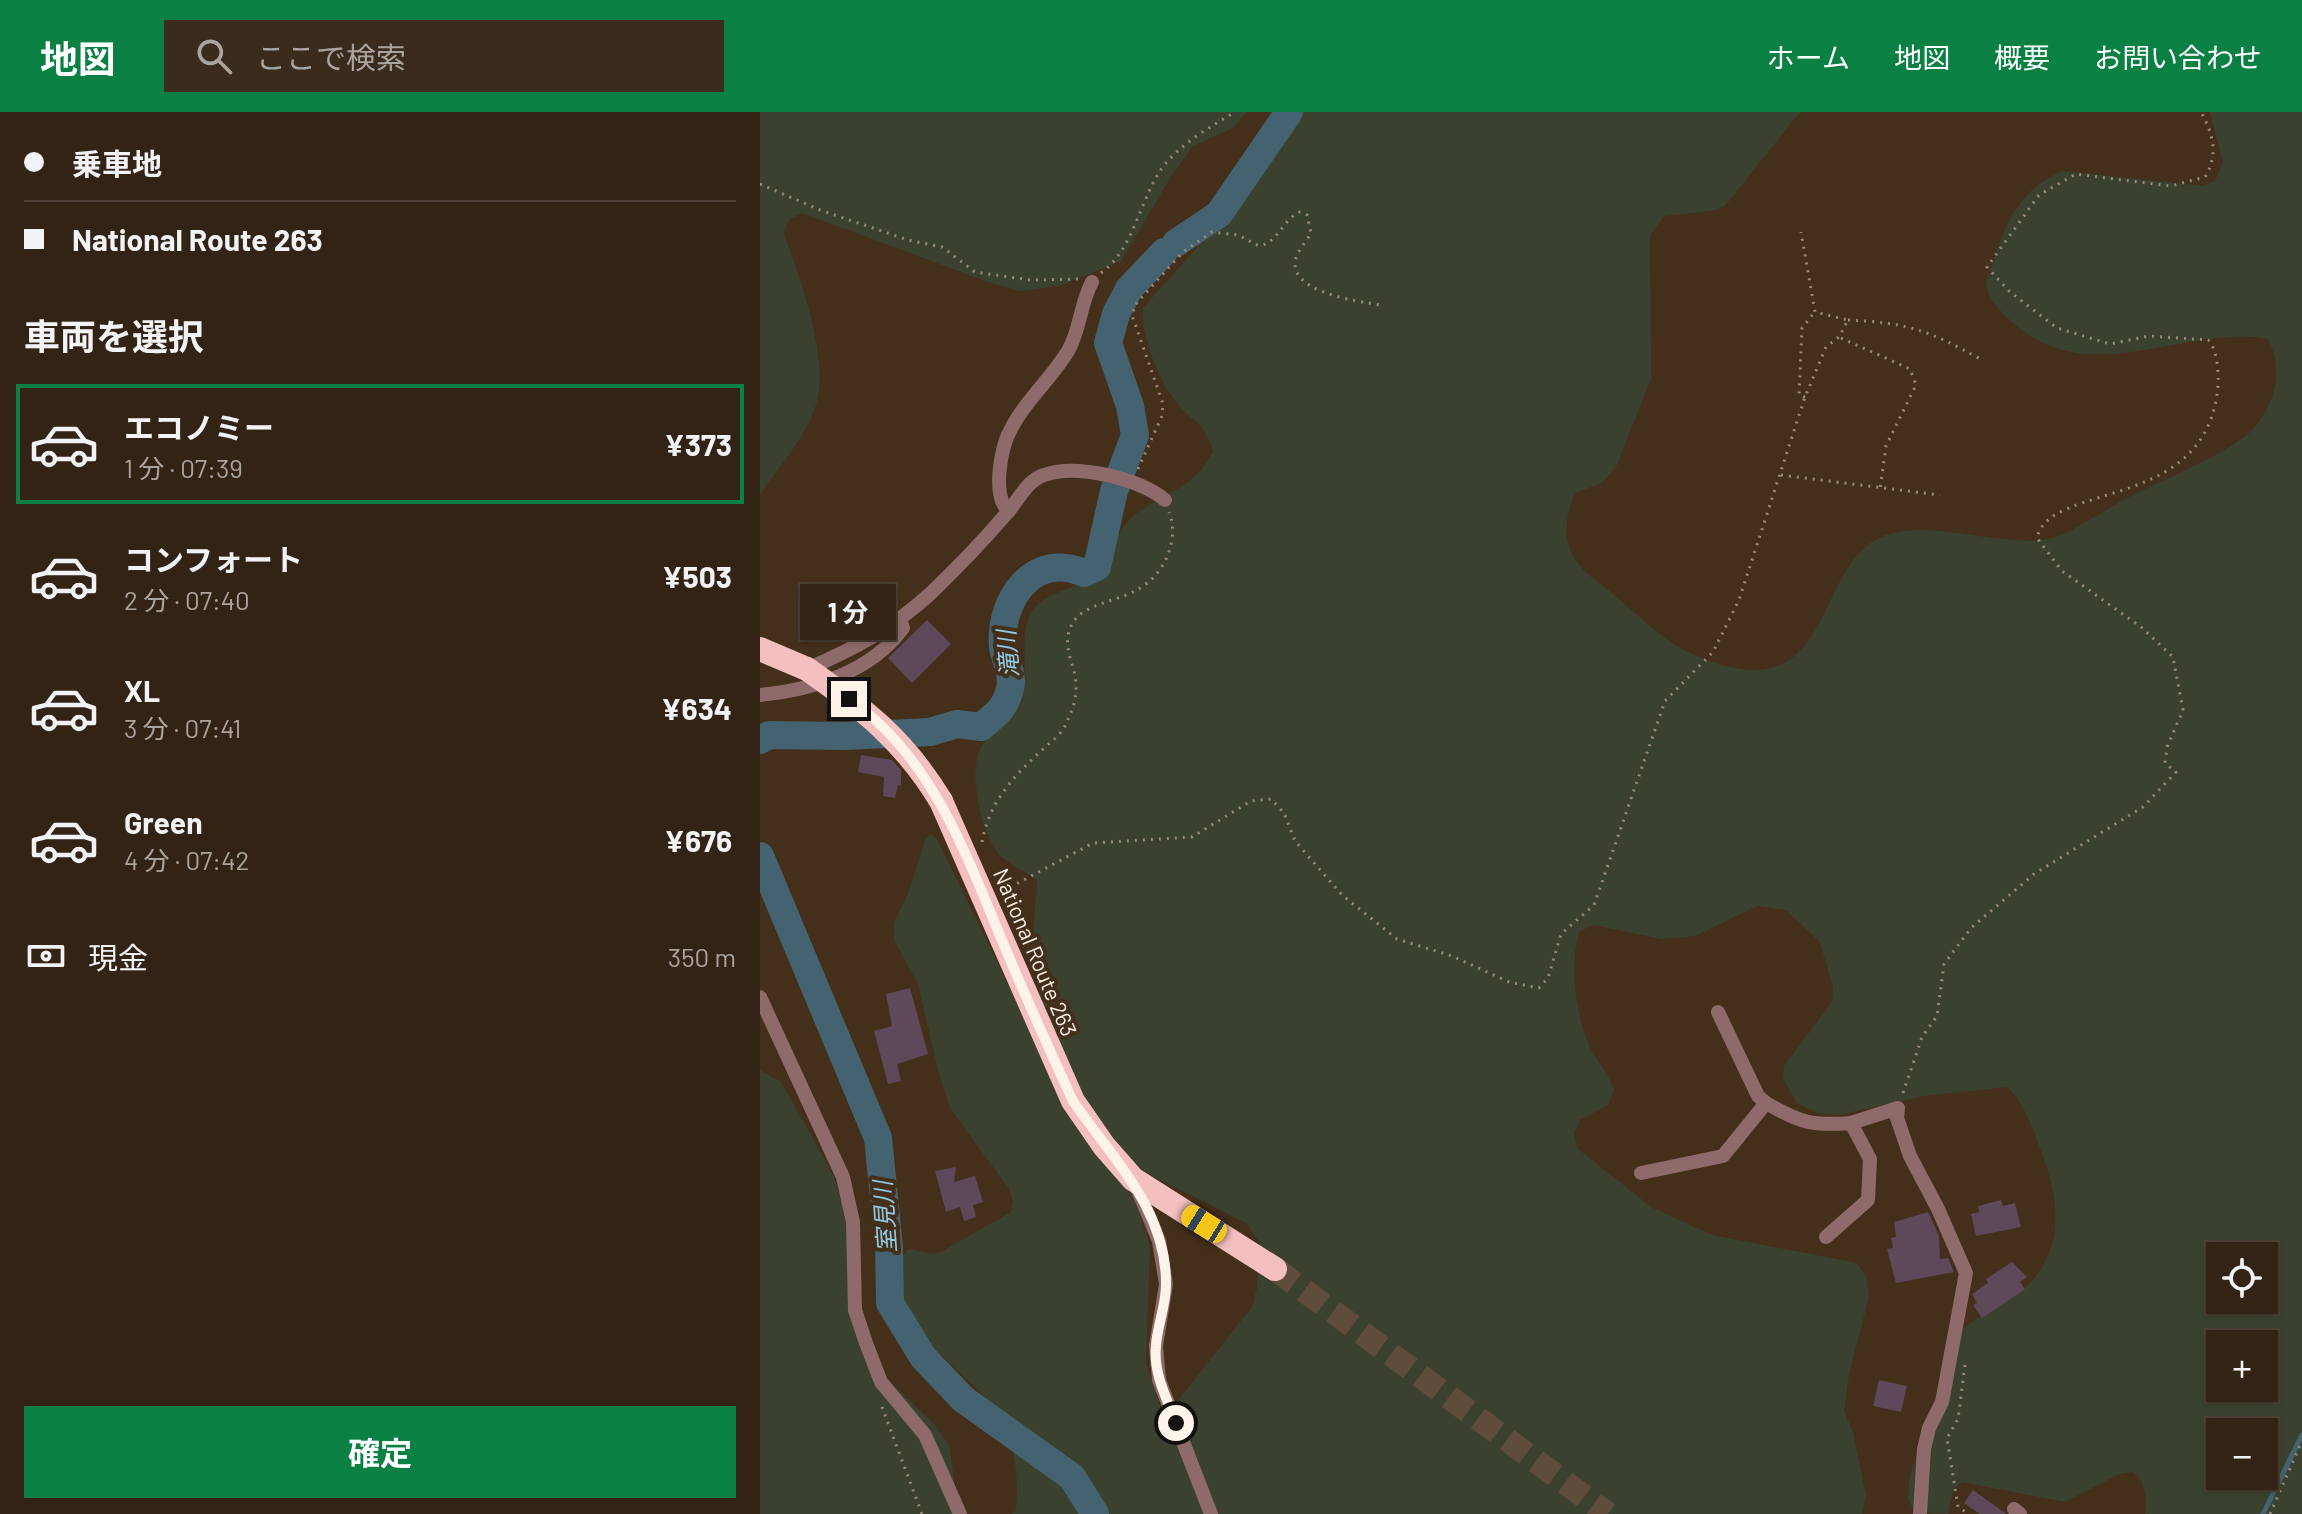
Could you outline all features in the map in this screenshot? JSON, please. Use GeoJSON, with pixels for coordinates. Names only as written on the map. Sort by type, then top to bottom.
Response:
{"type":"FeatureCollection","features":[{"type":"Feature","properties":{"kind":"highway","name":"National Route 263"},"geometry":{"type":"LineString","coordinates":[[760,649],[807,669],[870,713],[918,765],[941,801],[971,865],[1073,1101],[1104,1146],[1133,1179],[1275,1269]]}},
{"type":"Feature","properties":{"kind":"street"},"geometry":{"type":"LineString","coordinates":[[1009,511],[1000,504],[998,490],[1009,432],[1070,348],[1082,299],[1092,282]]}},
{"type":"Feature","properties":{"kind":"street"},"geometry":{"type":"LineString","coordinates":[[807,669],[870,641],[900,620],[1009,511],[1028,484],[1044,474],[1072,471],[1132,481],[1154,490],[1165,500]]}},
{"type":"Feature","properties":{"kind":"street"},"geometry":{"type":"LineString","coordinates":[[760,695],[848,674],[895,640],[903,628],[900,620]]}},
{"type":"Feature","properties":{"kind":"street"},"geometry":{"type":"LineString","coordinates":[[760,997],[843,1177],[853,1222],[855,1310],[881,1382],[925,1435],[962,1512]]}},
{"type":"Feature","properties":{"kind":"street"},"geometry":{"type":"LineString","coordinates":[[1718,1012],[1746,1073],[1766,1103],[1799,1122],[1814,1126],[1851,1123],[1898,1108],[1897,1118],[1910,1156],[1966,1273],[1942,1402],[1929,1428],[1924,1449],[1920,1514]]}},
{"type":"Feature","properties":{"kind":"street"},"geometry":{"type":"LineString","coordinates":[[1641,1173],[1723,1156],[1766,1103]]}},
{"type":"Feature","properties":{"kind":"street"},"geometry":{"type":"LineString","coordinates":[[1826,1237],[1868,1200],[1870,1159],[1851,1123]]}},
{"type":"Feature","properties":{"kind":"street"},"geometry":{"type":"LineString","coordinates":[[1133,1179],[1159,1241],[1166,1284],[1156,1346],[1159,1380],[1211,1514]]}},
{"type":"Feature","properties":{"kind":"path"},"geometry":{"type":"LineString","coordinates":[[760,184],[820,210],[908,240],[942,247],[975,272],[1030,280],[1085,278],[1092,282],[1114,264],[1163,167],[1194,138],[1235,112]]}},
{"type":"Feature","properties":{"kind":"path"},"geometry":{"type":"LineString","coordinates":[[1898,1108],[1922,1037],[1937,1016],[1944,964],[1971,928],[2034,874],[2143,807],[2176,772],[2165,763],[2167,747],[2183,710],[2173,657],[2141,627],[2062,571],[2037,538],[2039,528],[2055,511],[2120,494],[2177,466],[2193,451],[2216,404],[2219,381],[2213,344],[2208,340],[2149,336],[2110,344],[2057,328],[2010,292],[1987,267],[2039,195],[2076,174],[2171,186],[2205,177],[2212,166],[2215,146],[2201,112]]}},
{"type":"Feature","properties":{"kind":"path"},"geometry":{"type":"LineString","coordinates":[[1132,481],[1162,416],[1163,404],[1133,318],[1134,306],[1183,252],[1212,232],[1238,235],[1259,246],[1271,244],[1292,216],[1300,212],[1312,223],[1311,233],[1296,256],[1295,267],[1300,279],[1317,290],[1348,300],[1380,305]]}},
{"type":"Feature","properties":{"kind":"path"},"geometry":{"type":"LineString","coordinates":[[1801,232],[1815,312],[1802,328],[1799,395],[1805,397]]}},
{"type":"Feature","properties":{"kind":"path"},"geometry":{"type":"LineString","coordinates":[[1815,312],[1848,320],[1903,323],[1942,338],[1982,360]]}},
{"type":"Feature","properties":{"kind":"path"},"geometry":{"type":"LineString","coordinates":[[985,900],[1093,843],[1192,837],[1251,801],[1271,799],[1284,813],[1295,841],[1342,895],[1397,939],[1452,956],[1509,982],[1539,988],[1548,978],[1561,934],[1594,905],[1665,701],[1713,652],[1739,600],[1805,397],[1826,347],[1839,337],[1848,320]]}},
{"type":"Feature","properties":{"kind":"path"},"geometry":{"type":"LineString","coordinates":[[1839,337],[1910,369],[1916,385],[1886,446],[1880,489]]}},
{"type":"Feature","properties":{"kind":"path"},"geometry":{"type":"LineString","coordinates":[[1781,475],[1940,495]]}},
{"type":"Feature","properties":{"kind":"path"},"geometry":{"type":"LineString","coordinates":[[971,865],[979,854],[985,827],[1007,784],[1063,730],[1074,705],[1077,684],[1066,647],[1071,626],[1084,612],[1140,590],[1157,578],[1171,548],[1172,521],[1165,500]]}},
{"type":"Feature","properties":{"kind":"path"},"geometry":{"type":"LineString","coordinates":[[1963,1358],[1966,1368],[1958,1419],[1947,1438],[1947,1454],[1958,1507],[1969,1514]]}},
{"type":"Feature","properties":{"kind":"path"},"geometry":{"type":"LineString","coordinates":[[882,1407],[922,1514]]}},
{"type":"Feature","properties":{"kind":"path"},"geometry":{"type":"LineString","coordinates":[[2270,1514],[2302,1441]]}},
{"type":"Feature","properties":{"kind":"green space"},"geometry":{"type":"Polygon","coordinates":[[[760,112],[1247,112],[1233,128],[1193,146],[1172,175],[1121,261],[1060,286],[1020,291],[802,213],[790,219],[783,232],[811,318],[819,365],[819,386],[816,405],[806,429],[760,494],[760,112]]]}},
{"type":"Feature","properties":{"kind":"green space"},"geometry":{"type":"Polygon","coordinates":[[[1295,112],[1800,112],[1725,206],[1712,211],[1664,216],[1650,235],[1651,379],[1616,467],[1602,483],[1575,493],[1566,531],[1571,553],[1586,573],[1677,646],[1738,669],[1774,667],[1798,653],[1816,629],[1845,573],[1864,549],[1890,534],[1930,530],[2012,540],[2060,536],[2127,498],[2230,447],[2254,428],[2268,407],[2275,385],[2275,361],[2268,339],[2205,339],[2139,351],[2106,354],[2074,352],[2043,343],[2013,323],[1992,300],[1986,283],[2011,217],[2031,191],[2045,180],[2063,171],[2203,186],[2215,181],[2223,162],[2210,112],[2302,112],[2302,1514],[2145,1514],[2143,1486],[2133,1472],[2119,1474],[2065,1502],[1962,1482],[1953,1490],[1948,1514],[1924,1512],[1912,1506],[1908,1492],[1912,1468],[1964,1328],[2028,1285],[2045,1262],[2055,1228],[2049,1175],[2028,1118],[2007,1087],[1923,1096],[1839,1115],[1817,1113],[1797,1103],[1783,1079],[1784,1066],[1832,1002],[1833,987],[1820,942],[1786,910],[1757,906],[1695,936],[1661,939],[1594,925],[1580,931],[1574,975],[1578,1009],[1587,1040],[1614,1090],[1608,1105],[1580,1120],[1574,1133],[1577,1148],[1651,1207],[1712,1235],[1857,1263],[1867,1278],[1869,1297],[1849,1374],[1844,1411],[1853,1432],[1866,1496],[1862,1514],[1012,1514],[1016,1510],[1016,1466],[1006,1431],[987,1400],[912,1320],[902,1285],[902,1257],[909,1249],[933,1254],[941,1252],[1011,1212],[1013,1201],[1009,1189],[950,1108],[918,984],[894,940],[894,923],[908,894],[926,838],[932,834],[938,841],[1017,1003],[1134,1196],[1150,1246],[1146,1363],[1164,1418],[1252,1307],[1257,1288],[1260,1243],[1246,1223],[1143,1171],[1114,1144],[1089,1108],[1037,999],[1031,965],[1037,881],[1002,857],[995,848],[983,821],[976,788],[977,758],[981,747],[1015,714],[1023,696],[1025,635],[1032,612],[1052,595],[1095,576],[1130,519],[1196,475],[1213,451],[1201,426],[1182,410],[1163,382],[1148,344],[1143,308],[1250,188],[1295,112]]]}},
{"type":"Feature","properties":{"kind":"green space"},"geometry":{"type":"Polygon","coordinates":[[[760,1070],[781,1082],[834,1176],[854,1248],[850,1312],[874,1366],[935,1425],[949,1445],[959,1514],[760,1514],[760,1070]]]}},
{"type":"Feature","properties":{"kind":"building"},"geometry":{"type":"Polygon","coordinates":[[[927,620],[951,644],[912,683],[888,658],[927,620]]]}},
{"type":"Feature","properties":{"kind":"building"},"geometry":{"type":"Polygon","coordinates":[[[861,755],[892,760],[901,770],[901,786],[898,785],[895,798],[883,796],[884,777],[858,772],[861,755]]]}},
{"type":"Feature","properties":{"kind":"building"},"geometry":{"type":"Polygon","coordinates":[[[910,988],[928,1054],[897,1064],[901,1081],[888,1084],[874,1031],[892,1026],[886,994],[910,988]]]}},
{"type":"Feature","properties":{"kind":"building"},"geometry":{"type":"Polygon","coordinates":[[[956,1167],[954,1182],[975,1176],[983,1202],[973,1205],[976,1217],[964,1221],[960,1207],[946,1212],[935,1171],[956,1167]]]}},
{"type":"Feature","properties":{"kind":"building"},"geometry":{"type":"Polygon","coordinates":[[[2001,1200],[2003,1206],[2015,1203],[2021,1227],[1976,1236],[1971,1214],[1979,1212],[1978,1206],[2001,1200]]]}},
{"type":"Feature","properties":{"kind":"building"},"geometry":{"type":"Polygon","coordinates":[[[1928,1212],[1939,1236],[1940,1259],[1948,1258],[1954,1272],[1896,1283],[1887,1249],[1893,1248],[1891,1238],[1896,1237],[1894,1222],[1928,1212]]]}},
{"type":"Feature","properties":{"kind":"building"},"geometry":{"type":"Polygon","coordinates":[[[2012,1262],[2027,1277],[2020,1282],[2025,1289],[1982,1318],[1973,1305],[1977,1303],[1972,1294],[1988,1283],[1986,1279],[2012,1262]]]}},
{"type":"Feature","properties":{"kind":"building"},"geometry":{"type":"Polygon","coordinates":[[[1879,1380],[1907,1386],[1901,1412],[1873,1406],[1879,1380]]]}},
{"type":"Feature","properties":{"kind":"building"},"geometry":{"type":"Polygon","coordinates":[[[1973,1490],[2006,1514],[1980,1514],[1964,1503],[1973,1490]]]}},
{"type":"Feature","properties":{"kind":"waterway","name":"滝川"},"geometry":{"type":"LineString","coordinates":[[1176,243],[1219,214],[1289,112]]}},
{"type":"Feature","properties":{"kind":"waterway","name":"滝川"},"geometry":{"type":"LineString","coordinates":[[760,740],[769,735],[845,736],[930,732],[957,724],[981,727],[999,711],[1011,684],[1003,647],[1003,629],[1014,597],[1035,574],[1066,568],[1084,573],[1097,567],[1114,491],[1135,435],[1130,406],[1108,343],[1116,314],[1129,289],[1164,252]]}},
{"type":"Feature","properties":{"kind":"waterway","name":"室見川"},"geometry":{"type":"LineString","coordinates":[[760,856],[878,1138],[889,1247],[890,1303],[923,1357],[963,1399],[1072,1477],[1095,1514]]}},
{"type":"Feature","properties":{"kind":"waterway"},"geometry":{"type":"LineString","coordinates":[[2263,1514],[2302,1435]]}},
{"type":"Feature","properties":{"kind":"tunnel"},"geometry":{"type":"LineString","coordinates":[[1275,1269],[1608,1514]]}},
{"type":"Feature","properties":{"kind":"route"},"geometry":{"type":"LineString","coordinates":[[849,699],[870,713],[907,751],[941,801],[1073,1101],[1104,1146],[1133,1179],[1148,1208],[1159,1241],[1166,1284],[1156,1346],[1159,1380],[1176,1423]]}}]}
